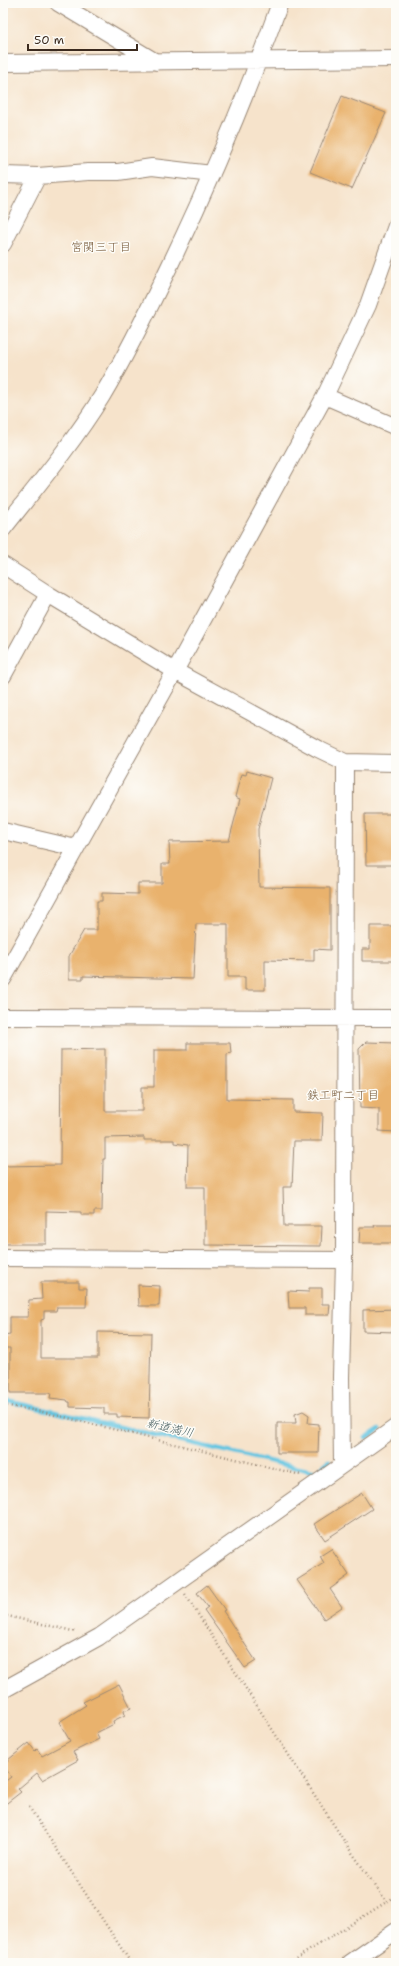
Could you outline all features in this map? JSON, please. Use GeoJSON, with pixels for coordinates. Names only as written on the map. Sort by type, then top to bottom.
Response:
{"type":"FeatureCollection","features":[{"type":"Feature","properties":{"kind":"street"},"geometry":{"type":"LineString","coordinates":[[58,3],[156,62]]}},
{"type":"Feature","properties":{"kind":"street"},"geometry":{"type":"LineString","coordinates":[[3,529],[58,460],[102,396],[146,316],[212,174],[260,59],[280,3]]}},
{"type":"Feature","properties":{"kind":"street"},"geometry":{"type":"LineString","coordinates":[[3,63],[156,62],[260,59],[396,59]]}},
{"type":"Feature","properties":{"kind":"street"},"geometry":{"type":"LineString","coordinates":[[3,176],[38,176],[88,172],[118,172],[152,167],[212,174]]}},
{"type":"Feature","properties":{"kind":"street"},"geometry":{"type":"LineString","coordinates":[[3,244],[38,176]]}},
{"type":"Feature","properties":{"kind":"street"},"geometry":{"type":"LineString","coordinates":[[3,979],[175,671],[325,396],[368,305],[396,226]]}},
{"type":"Feature","properties":{"kind":"street"},"geometry":{"type":"LineString","coordinates":[[325,396],[396,427]]}},
{"type":"Feature","properties":{"kind":"street"},"geometry":{"type":"LineString","coordinates":[[3,565],[175,671],[345,762],[396,763]]}},
{"type":"Feature","properties":{"kind":"street"},"geometry":{"type":"LineString","coordinates":[[3,676],[48,594]]}},
{"type":"Feature","properties":{"kind":"street"},"geometry":{"type":"LineString","coordinates":[[342,1464],[340,1377],[344,1260],[345,762]]}},
{"type":"Feature","properties":{"kind":"street"},"geometry":{"type":"LineString","coordinates":[[3,831],[76,848]]}},
{"type":"Feature","properties":{"kind":"street"},"geometry":{"type":"LineString","coordinates":[[3,1017],[396,1018]]}},
{"type":"Feature","properties":{"kind":"street"},"geometry":{"type":"LineString","coordinates":[[3,1258],[344,1260]]}},
{"type":"Feature","properties":{"kind":"street"},"geometry":{"type":"LineString","coordinates":[[3,1690],[99,1637],[316,1482],[396,1427]]}},
{"type":"Feature","properties":{"kind":"street"},"geometry":{"type":"LineString","coordinates":[[350,1963],[396,1931]]}},
{"type":"Feature","properties":{"kind":"path"},"geometry":{"type":"LineString","coordinates":[[3,1405],[57,1416],[307,1476],[316,1482]]}},
{"type":"Feature","properties":{"kind":"path"},"geometry":{"type":"LineString","coordinates":[[178,1582],[350,1850],[387,1902]]}},
{"type":"Feature","properties":{"kind":"path"},"geometry":{"type":"LineString","coordinates":[[3,1615],[99,1637]]}},
{"type":"Feature","properties":{"kind":"path"},"geometry":{"type":"LineString","coordinates":[[29,1807],[131,1963]]}},
{"type":"Feature","properties":{"kind":"path"},"geometry":{"type":"LineString","coordinates":[[289,1963],[396,1896]]}},
{"type":"Feature","properties":{"kind":"building"},"geometry":{"type":"Polygon","coordinates":[[[342,96],[386,113],[352,189],[310,172],[342,96]]]}},
{"type":"Feature","properties":{"kind":"building"},"geometry":{"type":"Polygon","coordinates":[[[247,771],[271,778],[258,829],[259,887],[330,888],[330,950],[314,949],[314,961],[265,960],[265,990],[245,990],[245,977],[228,977],[228,924],[196,924],[193,979],[83,976],[83,979],[69,979],[69,956],[84,930],[97,930],[97,901],[102,901],[102,893],[138,894],[138,883],[162,883],[162,864],[170,864],[169,842],[229,841],[240,799],[235,797],[241,774],[246,775],[247,771]]]}},
{"type":"Feature","properties":{"kind":"building"},"geometry":{"type":"Polygon","coordinates":[[[365,814],[394,814],[394,828],[396,828],[396,865],[366,865],[365,814]]]}},
{"type":"Feature","properties":{"kind":"building"},"geometry":{"type":"Polygon","coordinates":[[[370,926],[396,926],[396,961],[362,961],[362,949],[370,949],[370,926]]]}},
{"type":"Feature","properties":{"kind":"building"},"geometry":{"type":"Polygon","coordinates":[[[366,1042],[396,1043],[396,1132],[379,1131],[379,1109],[360,1108],[359,1049],[366,1042]]]}},
{"type":"Feature","properties":{"kind":"building"},"geometry":{"type":"Polygon","coordinates":[[[187,1043],[230,1043],[231,1053],[227,1054],[227,1099],[293,1100],[293,1112],[323,1113],[322,1141],[294,1141],[292,1187],[283,1187],[284,1226],[322,1226],[321,1246],[205,1245],[205,1187],[187,1187],[188,1145],[174,1143],[174,1140],[144,1140],[144,1137],[105,1138],[102,1211],[94,1211],[94,1215],[81,1215],[81,1212],[46,1211],[46,1244],[3,1244],[3,1166],[60,1165],[61,1050],[105,1049],[105,1111],[142,1111],[142,1087],[154,1087],[154,1050],[187,1050],[187,1043]]]}},
{"type":"Feature","properties":{"kind":"building"},"geometry":{"type":"Polygon","coordinates":[[[374,1225],[396,1225],[396,1241],[394,1243],[359,1243],[360,1227],[375,1227],[374,1225]]]}},
{"type":"Feature","properties":{"kind":"building"},"geometry":{"type":"Polygon","coordinates":[[[41,1282],[79,1282],[79,1288],[87,1288],[86,1307],[57,1307],[56,1311],[44,1311],[44,1319],[41,1320],[41,1358],[98,1358],[98,1332],[151,1333],[149,1418],[117,1417],[117,1414],[104,1414],[104,1408],[70,1407],[70,1402],[67,1400],[50,1398],[51,1393],[10,1393],[10,1348],[5,1348],[4,1335],[10,1334],[10,1317],[28,1317],[29,1300],[42,1299],[41,1282]]]}},
{"type":"Feature","properties":{"kind":"building"},"geometry":{"type":"Polygon","coordinates":[[[138,1285],[160,1286],[159,1306],[139,1306],[138,1285]]]}},
{"type":"Feature","properties":{"kind":"building"},"geometry":{"type":"Polygon","coordinates":[[[309,1288],[322,1288],[322,1304],[330,1304],[329,1315],[305,1315],[305,1308],[289,1308],[288,1291],[309,1292],[309,1288]]]}},
{"type":"Feature","properties":{"kind":"building"},"geometry":{"type":"Polygon","coordinates":[[[396,1309],[396,1332],[363,1331],[363,1310],[396,1309]]]}},
{"type":"Feature","properties":{"kind":"building"},"geometry":{"type":"Polygon","coordinates":[[[303,1411],[309,1415],[308,1423],[319,1424],[318,1453],[277,1453],[277,1423],[296,1423],[295,1414],[303,1411]]]}},
{"type":"Feature","properties":{"kind":"building"},"geometry":{"type":"Polygon","coordinates":[[[362,1493],[372,1509],[325,1540],[314,1524],[362,1493]]]}},
{"type":"Feature","properties":{"kind":"building"},"geometry":{"type":"Polygon","coordinates":[[[331,1549],[349,1575],[330,1589],[342,1607],[324,1619],[297,1580],[324,1563],[320,1556],[331,1549]]]}},
{"type":"Feature","properties":{"kind":"building"},"geometry":{"type":"Polygon","coordinates":[[[207,1585],[225,1610],[223,1611],[256,1661],[245,1668],[204,1610],[208,1607],[197,1593],[207,1585]]]}},
{"type":"Feature","properties":{"kind":"building"},"geometry":{"type":"Polygon","coordinates":[[[119,1684],[131,1708],[124,1711],[125,1715],[113,1721],[114,1724],[96,1733],[99,1739],[73,1752],[78,1760],[42,1780],[37,1773],[18,1789],[21,1792],[3,1806],[3,1783],[11,1777],[3,1764],[29,1743],[35,1751],[37,1749],[42,1756],[70,1741],[59,1722],[86,1705],[83,1702],[119,1684]]]}},
{"type":"Feature","properties":{"kind":"waterway","name":"新道満川"},"geometry":{"type":"LineString","coordinates":[[3,1400],[316,1472],[329,1461]]}},
{"type":"Feature","properties":{"kind":"waterway"},"geometry":{"type":"LineString","coordinates":[[366,1438],[380,1429]]}},
{"type":"Feature","properties":{"kind":"district","name":"宮関三丁目"},"geometry":{"type":"Point","coordinates":[101,247]}},
{"type":"Feature","properties":{"kind":"district","name":"鉄工町二丁目"},"geometry":{"type":"Point","coordinates":[343,1095]}}]}
